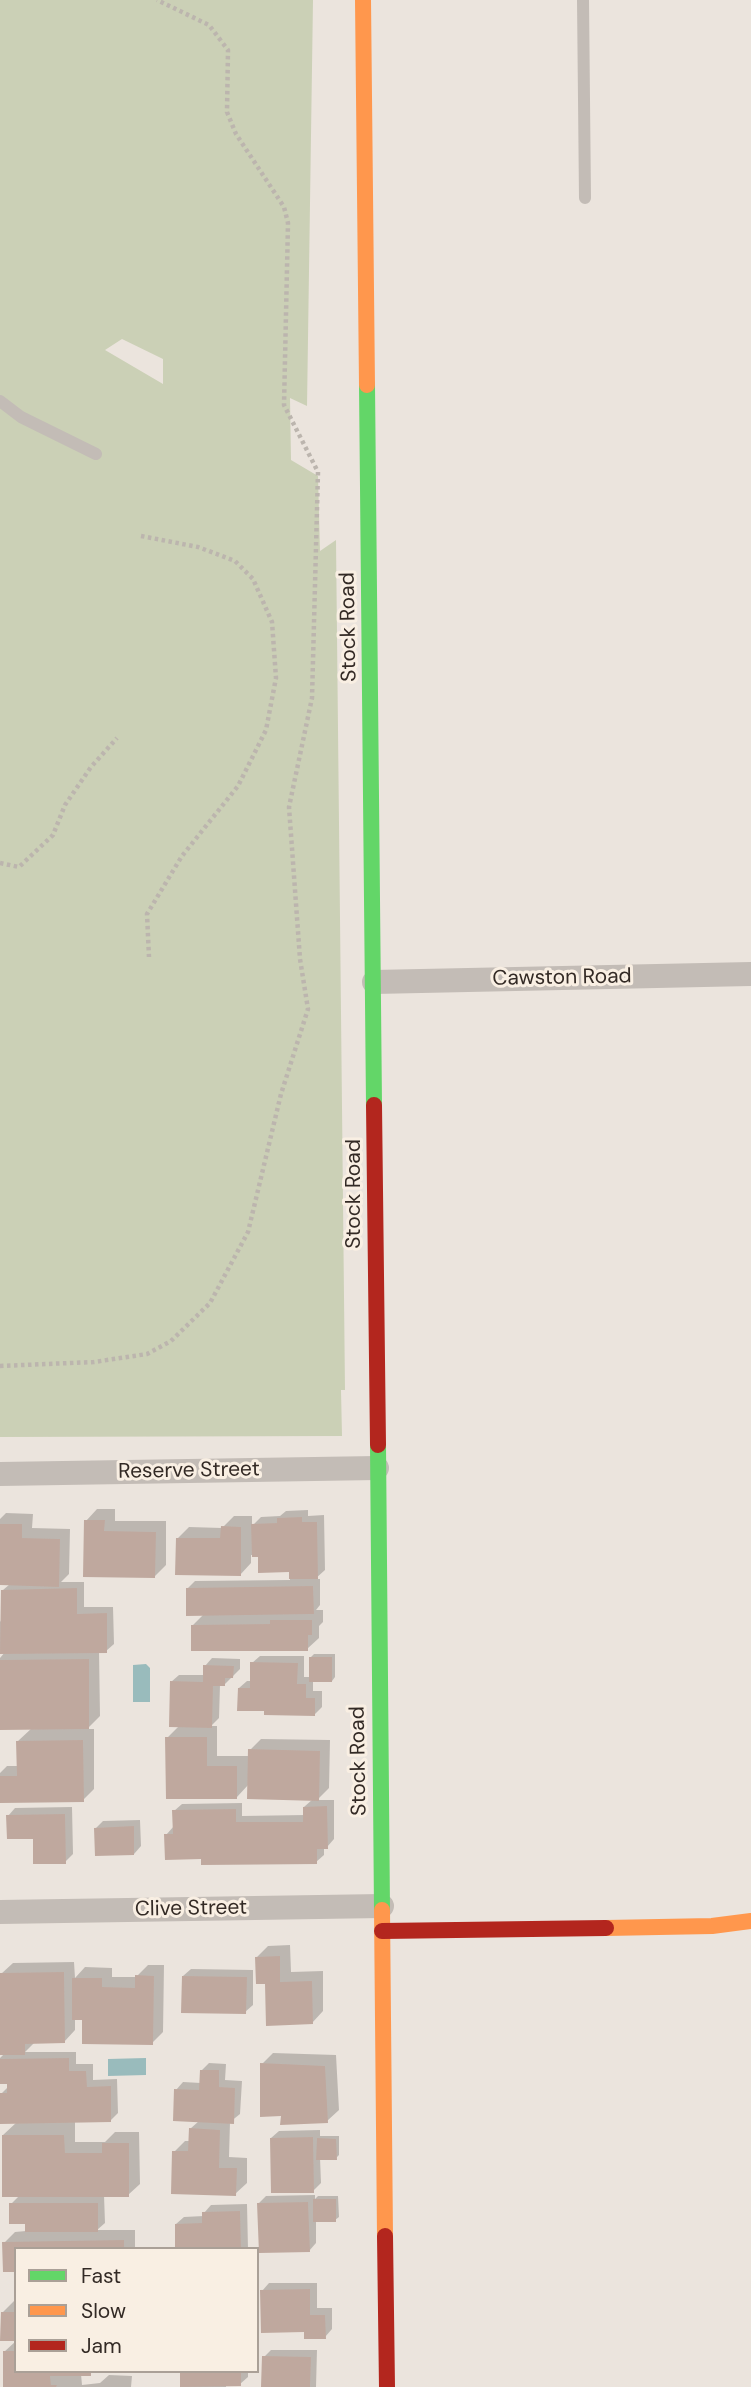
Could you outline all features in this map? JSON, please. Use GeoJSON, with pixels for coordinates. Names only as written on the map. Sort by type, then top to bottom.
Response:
{"type":"FeatureCollection","features":[{"type":"Feature","properties":{"kind":"street","name":"Stock Road"},"geometry":{"type":"LineString","coordinates":[[363,0],[387,2387]]}},
{"type":"Feature","properties":{"kind":"street","name":"Cawston Road"},"geometry":{"type":"LineString","coordinates":[[374,982],[751,974]]}},
{"type":"Feature","properties":{"kind":"street","name":"Reserve Street"},"geometry":{"type":"LineString","coordinates":[[0,1474],[377,1468]]}},
{"type":"Feature","properties":{"kind":"street","name":"Clive Street"},"geometry":{"type":"LineString","coordinates":[[0,1912],[382,1906]]}},
{"type":"Feature","properties":{"kind":"street"},"geometry":{"type":"LineString","coordinates":[[382,1931],[712,1926],[751,1921]]}},
{"type":"Feature","properties":{"kind":"street"},"geometry":{"type":"LineString","coordinates":[[712,1926],[741,1937]]}},
{"type":"Feature","properties":{"kind":"lane"},"geometry":{"type":"LineString","coordinates":[[583,0],[585,198]]}},
{"type":"Feature","properties":{"kind":"lane"},"geometry":{"type":"LineString","coordinates":[[0,401],[21,417],[96,454]]}},
{"type":"Feature","properties":{"kind":"path"},"geometry":{"type":"LineString","coordinates":[[0,1366],[94,1362],[147,1354],[171,1341],[210,1303],[248,1232],[281,1094],[308,1009],[300,959],[289,807],[312,698],[318,472],[284,405],[288,223],[284,207],[236,134],[227,112],[228,50],[209,25],[157,0]]}},
{"type":"Feature","properties":{"kind":"path"},"geometry":{"type":"LineString","coordinates":[[141,536],[198,547],[235,561],[253,579],[272,622],[276,678],[266,730],[238,786],[182,856],[147,914],[149,957]]}},
{"type":"Feature","properties":{"kind":"path"},"geometry":{"type":"LineString","coordinates":[[0,863],[19,867],[52,835],[65,804],[91,767],[117,738]]}},
{"type":"Feature","properties":{"kind":"green space"},"geometry":{"type":"Polygon","coordinates":[[[0,0],[313,0],[307,406],[290,398],[291,460],[318,476],[320,551],[336,540],[345,1390],[341,1390],[342,1436],[0,1437],[0,0]],[[122,339],[105,350],[163,384],[163,359],[122,339]]]}},
{"type":"Feature","properties":{"kind":"water"},"geometry":{"type":"Polygon","coordinates":[[[146,1664],[150,1668],[150,1702],[133,1702],[133,1665],[146,1664]]]}},
{"type":"Feature","properties":{"kind":"water"},"geometry":{"type":"Polygon","coordinates":[[[146,2058],[146,2075],[108,2076],[108,2059],[146,2058]]]}},
{"type":"Feature","properties":{"kind":"building"},"geometry":{"type":"Polygon","coordinates":[[[302,1517],[302,1522],[317,1522],[318,1579],[289,1579],[289,1572],[258,1573],[258,1557],[252,1557],[251,1524],[277,1523],[277,1518],[302,1517]]]}},
{"type":"Feature","properties":{"kind":"building"},"geometry":{"type":"Polygon","coordinates":[[[84,1520],[105,1520],[104,1531],[156,1532],[155,1578],[83,1577],[84,1520]]]}},
{"type":"Feature","properties":{"kind":"building"},"geometry":{"type":"Polygon","coordinates":[[[0,1524],[22,1524],[22,1538],[60,1539],[59,1587],[0,1585],[0,1524]]]}},
{"type":"Feature","properties":{"kind":"building"},"geometry":{"type":"Polygon","coordinates":[[[221,1526],[241,1527],[241,1576],[175,1575],[176,1538],[220,1538],[221,1526]]]}},
{"type":"Feature","properties":{"kind":"building"},"geometry":{"type":"Polygon","coordinates":[[[313,1586],[314,1614],[186,1616],[186,1588],[313,1586]]]}},
{"type":"Feature","properties":{"kind":"building"},"geometry":{"type":"Polygon","coordinates":[[[77,1588],[77,1614],[107,1613],[107,1653],[0,1654],[1,1590],[77,1588]]]}},
{"type":"Feature","properties":{"kind":"building"},"geometry":{"type":"Polygon","coordinates":[[[270,1620],[312,1620],[308,1651],[191,1651],[191,1625],[270,1624],[270,1620]]]}},
{"type":"Feature","properties":{"kind":"building"},"geometry":{"type":"Polygon","coordinates":[[[309,1657],[332,1657],[332,1682],[309,1682],[309,1657]]]}},
{"type":"Feature","properties":{"kind":"building"},"geometry":{"type":"Polygon","coordinates":[[[89,1659],[89,1729],[0,1730],[0,1660],[89,1659]]]}},
{"type":"Feature","properties":{"kind":"building"},"geometry":{"type":"Polygon","coordinates":[[[250,1662],[298,1663],[297,1684],[306,1684],[306,1698],[315,1698],[315,1716],[264,1715],[264,1711],[237,1711],[238,1688],[250,1688],[250,1662]]]}},
{"type":"Feature","properties":{"kind":"building"},"geometry":{"type":"Polygon","coordinates":[[[203,1665],[234,1666],[233,1678],[225,1678],[225,1686],[213,1686],[212,1728],[169,1727],[170,1681],[203,1682],[203,1665]]]}},
{"type":"Feature","properties":{"kind":"building"},"geometry":{"type":"Polygon","coordinates":[[[165,1737],[207,1737],[207,1766],[237,1766],[237,1799],[166,1799],[165,1737]]]}},
{"type":"Feature","properties":{"kind":"building"},"geometry":{"type":"Polygon","coordinates":[[[83,1740],[84,1802],[0,1803],[0,1776],[17,1776],[16,1741],[83,1740]]]}},
{"type":"Feature","properties":{"kind":"building"},"geometry":{"type":"Polygon","coordinates":[[[248,1749],[320,1751],[319,1801],[247,1799],[248,1749]]]}},
{"type":"Feature","properties":{"kind":"building"},"geometry":{"type":"Polygon","coordinates":[[[327,1806],[328,1849],[317,1849],[317,1864],[201,1865],[201,1859],[165,1860],[164,1834],[173,1834],[172,1810],[236,1809],[236,1822],[303,1822],[303,1807],[327,1806]]]}},
{"type":"Feature","properties":{"kind":"building"},"geometry":{"type":"Polygon","coordinates":[[[65,1814],[66,1864],[33,1864],[33,1839],[7,1839],[6,1815],[65,1814]]]}},
{"type":"Feature","properties":{"kind":"building"},"geometry":{"type":"Polygon","coordinates":[[[134,1826],[134,1855],[95,1856],[94,1828],[134,1826]]]}},
{"type":"Feature","properties":{"kind":"building"},"geometry":{"type":"Polygon","coordinates":[[[280,1956],[280,1982],[312,1981],[313,2024],[266,2026],[265,1984],[256,1984],[255,1957],[280,1956]]]}},
{"type":"Feature","properties":{"kind":"building"},"geometry":{"type":"Polygon","coordinates":[[[64,1972],[65,2043],[25,2044],[25,2055],[0,2055],[0,1973],[64,1972]]]}},
{"type":"Feature","properties":{"kind":"building"},"geometry":{"type":"Polygon","coordinates":[[[135,1975],[154,1976],[153,2045],[82,2044],[82,2020],[72,2020],[72,1978],[102,1978],[102,1987],[135,1988],[135,1975]]]}},
{"type":"Feature","properties":{"kind":"building"},"geometry":{"type":"Polygon","coordinates":[[[182,1976],[247,1977],[246,2014],[181,2013],[182,1976]]]}},
{"type":"Feature","properties":{"kind":"building"},"geometry":{"type":"Polygon","coordinates":[[[69,2058],[69,2071],[86,2071],[87,2087],[111,2086],[111,2122],[0,2124],[0,2093],[7,2093],[7,2084],[0,2084],[0,2059],[69,2058]]]}},
{"type":"Feature","properties":{"kind":"building"},"geometry":{"type":"Polygon","coordinates":[[[260,2063],[325,2066],[328,2123],[280,2125],[281,2116],[260,2117],[260,2063]]]}},
{"type":"Feature","properties":{"kind":"building"},"geometry":{"type":"Polygon","coordinates":[[[200,2070],[219,2070],[219,2087],[235,2088],[234,2124],[173,2121],[174,2089],[199,2090],[200,2070]]]}},
{"type":"Feature","properties":{"kind":"building"},"geometry":{"type":"Polygon","coordinates":[[[189,2128],[220,2130],[219,2168],[237,2168],[236,2196],[171,2194],[172,2151],[188,2151],[189,2128]]]}},
{"type":"Feature","properties":{"kind":"building"},"geometry":{"type":"Polygon","coordinates":[[[2,2135],[64,2135],[65,2153],[102,2153],[102,2143],[129,2143],[129,2197],[2,2197],[2,2135]]]}},
{"type":"Feature","properties":{"kind":"building"},"geometry":{"type":"Polygon","coordinates":[[[313,2137],[314,2193],[271,2193],[270,2138],[313,2137]]]}},
{"type":"Feature","properties":{"kind":"building"},"geometry":{"type":"Polygon","coordinates":[[[317,2138],[336,2139],[337,2160],[316,2160],[317,2138]]]}},
{"type":"Feature","properties":{"kind":"building"},"geometry":{"type":"Polygon","coordinates":[[[313,2199],[336,2199],[336,2222],[313,2222],[313,2199]]]}},
{"type":"Feature","properties":{"kind":"building"},"geometry":{"type":"Polygon","coordinates":[[[308,2202],[310,2252],[259,2253],[257,2203],[308,2202]]]}},
{"type":"Feature","properties":{"kind":"building"},"geometry":{"type":"Polygon","coordinates":[[[9,2203],[98,2203],[98,2232],[25,2232],[25,2224],[9,2224],[9,2203]]]}},
{"type":"Feature","properties":{"kind":"building"},"geometry":{"type":"Polygon","coordinates":[[[240,2211],[241,2247],[175,2247],[175,2224],[202,2223],[202,2212],[240,2211]]]}},
{"type":"Feature","properties":{"kind":"building"},"geometry":{"type":"Polygon","coordinates":[[[124,2240],[124,2247],[14,2247],[14,2272],[3,2272],[2,2242],[124,2240]]]}},
{"type":"Feature","properties":{"kind":"building"},"geometry":{"type":"Polygon","coordinates":[[[310,2289],[310,2315],[325,2315],[326,2339],[304,2339],[304,2332],[261,2333],[260,2290],[310,2289]]]}},
{"type":"Feature","properties":{"kind":"building"},"geometry":{"type":"Polygon","coordinates":[[[1,2312],[14,2312],[14,2341],[0,2341],[1,2312]]]}},
{"type":"Feature","properties":{"kind":"building"},"geometry":{"type":"Polygon","coordinates":[[[3,2351],[14,2351],[14,2373],[91,2373],[91,2376],[50,2376],[51,2385],[57,2385],[56,2387],[3,2387],[3,2351]]]}},
{"type":"Feature","properties":{"kind":"building"},"geometry":{"type":"Polygon","coordinates":[[[262,2356],[311,2357],[310,2387],[261,2387],[262,2356]]]}},
{"type":"Feature","properties":{"kind":"building"},"geometry":{"type":"Polygon","coordinates":[[[180,2373],[241,2373],[241,2386],[180,2387],[180,2373]]]}},
{"type":"Feature","properties":{"kind":"traffic: fast"},"geometry":{"type":"LineString","coordinates":[[367,385],[374,1105]]}},
{"type":"Feature","properties":{"kind":"traffic: fast"},"geometry":{"type":"LineString","coordinates":[[378,1445],[382,1910]]}},
{"type":"Feature","properties":{"kind":"traffic: slow"},"geometry":{"type":"LineString","coordinates":[[363,0],[367,385]]}},
{"type":"Feature","properties":{"kind":"traffic: slow"},"geometry":{"type":"LineString","coordinates":[[382,1910],[385,2236]]}},
{"type":"Feature","properties":{"kind":"traffic: slow"},"geometry":{"type":"LineString","coordinates":[[606,1928],[712,1926],[751,1921]]}},
{"type":"Feature","properties":{"kind":"traffic: jam"},"geometry":{"type":"LineString","coordinates":[[374,1105],[378,1445]]}},
{"type":"Feature","properties":{"kind":"traffic: jam"},"geometry":{"type":"LineString","coordinates":[[382,1931],[606,1928]]}},
{"type":"Feature","properties":{"kind":"traffic: jam"},"geometry":{"type":"LineString","coordinates":[[385,2236],[387,2387]]}}]}
